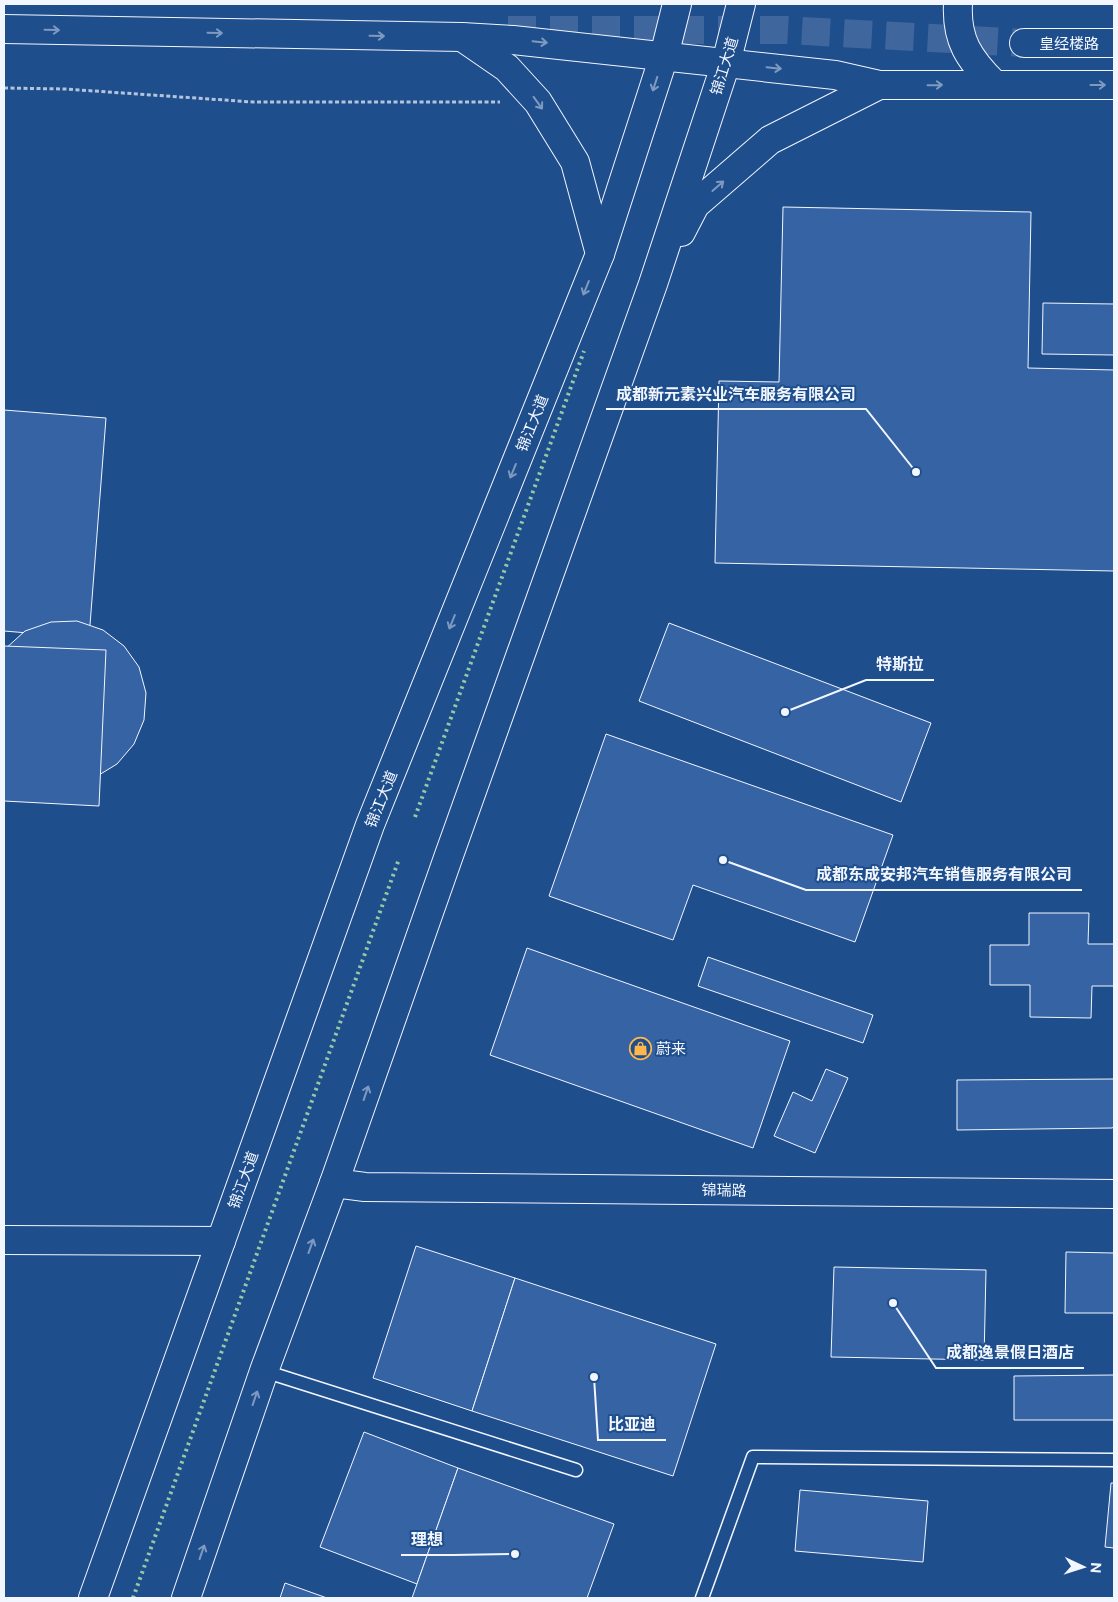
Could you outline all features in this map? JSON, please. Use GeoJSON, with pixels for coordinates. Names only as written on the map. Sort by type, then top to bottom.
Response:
{"type":"FeatureCollection","features":[{"type":"Feature","properties":{"kind":"main road","name":"锦江大道"},"geometry":{"type":"LineString","coordinates":[[93,1598],[370,825],[600,254],[664,56],[678,4]]}},
{"type":"Feature","properties":{"kind":"main road","name":"锦江大道"},"geometry":{"type":"LineString","coordinates":[[186,1598],[264,1371],[334,1182],[653,284],[726,63],[742,4]]}},
{"type":"Feature","properties":{"kind":"main road"},"geometry":{"type":"LineString","coordinates":[[958,4],[957,19],[965,48],[981,71],[994,84]]}},
{"type":"Feature","properties":{"kind":"main road"},"geometry":{"type":"LineString","coordinates":[[4,29],[462,37],[513,40],[835,75],[879,86],[994,84],[1114,85]]}},
{"type":"Feature","properties":{"kind":"main road"},"geometry":{"type":"LineString","coordinates":[[462,37],[507,68],[538,102],[575,162],[600,254]]}},
{"type":"Feature","properties":{"kind":"main road","name":"皇经楼路"},"geometry":{"type":"LineString","coordinates":[[1024,43],[1114,43]]}},
{"type":"Feature","properties":{"kind":"main road"},"geometry":{"type":"LineString","coordinates":[[653,284],[695,205],[770,140],[879,86]]}},
{"type":"Feature","properties":{"kind":"main road","name":"锦瑞路"},"geometry":{"type":"LineString","coordinates":[[334,1182],[365,1187],[1114,1194]]}},
{"type":"Feature","properties":{"kind":"main road"},"geometry":{"type":"LineString","coordinates":[[4,1240],[222,1241]]}},
{"type":"Feature","properties":{"kind":"lane"},"geometry":{"type":"LineString","coordinates":[[264,1371],[576,1470]]}},
{"type":"Feature","properties":{"kind":"lane"},"geometry":{"type":"LineString","coordinates":[[702,1598],[753,1457],[1114,1460]]}},
{"type":"Feature","properties":{"kind":"path"},"geometry":{"type":"LineString","coordinates":[[4,88],[65,89],[253,102],[538,102]]}},
{"type":"Feature","properties":{"kind":"building"},"geometry":{"type":"Polygon","coordinates":[[[783,207],[1031,212],[1028,368],[1114,370],[1114,571],[715,563],[719,381],[779,382],[783,207]]]}},
{"type":"Feature","properties":{"kind":"building"},"geometry":{"type":"Polygon","coordinates":[[[1043,303],[1114,304],[1114,355],[1042,354],[1043,303]]]}},
{"type":"Feature","properties":{"kind":"building"},"geometry":{"type":"Polygon","coordinates":[[[4,410],[106,418],[89,638],[4,631],[4,410]]]}},
{"type":"Feature","properties":{"kind":"building"},"geometry":{"type":"Polygon","coordinates":[[[77,621],[103,630],[124,646],[139,667],[146,693],[144,720],[134,744],[117,764],[94,778],[68,783],[42,779],[18,767],[4,752],[4,650],[25,631],[51,622],[77,621]]]}},
{"type":"Feature","properties":{"kind":"building"},"geometry":{"type":"Polygon","coordinates":[[[669,623],[931,723],[901,802],[639,701],[669,623]]]}},
{"type":"Feature","properties":{"kind":"building"},"geometry":{"type":"Polygon","coordinates":[[[4,646],[106,650],[99,806],[4,801],[4,646]]]}},
{"type":"Feature","properties":{"kind":"building"},"geometry":{"type":"Polygon","coordinates":[[[606,734],[893,835],[855,942],[693,885],[673,940],[549,896],[606,734]]]}},
{"type":"Feature","properties":{"kind":"building"},"geometry":{"type":"Polygon","coordinates":[[[1029,913],[1089,913],[1088,944],[1114,944],[1114,986],[1092,986],[1091,1018],[1030,1017],[1030,985],[990,985],[990,945],[1029,945],[1029,913]]]}},
{"type":"Feature","properties":{"kind":"building","name":"蔚来"},"geometry":{"type":"Polygon","coordinates":[[[527,948],[790,1041],[753,1148],[490,1055],[527,948]]]}},
{"type":"Feature","properties":{"kind":"building"},"geometry":{"type":"Polygon","coordinates":[[[708,957],[873,1015],[863,1043],[698,986],[708,957]]]}},
{"type":"Feature","properties":{"kind":"building"},"geometry":{"type":"Polygon","coordinates":[[[826,1069],[848,1078],[815,1153],[774,1136],[793,1092],[812,1101],[826,1069]]]}},
{"type":"Feature","properties":{"kind":"building"},"geometry":{"type":"Polygon","coordinates":[[[1114,1079],[1114,1127],[1112,1128],[957,1130],[957,1080],[1114,1079]]]}},
{"type":"Feature","properties":{"kind":"building"},"geometry":{"type":"Polygon","coordinates":[[[416,1246],[515,1278],[472,1411],[373,1378],[416,1246]]]}},
{"type":"Feature","properties":{"kind":"building"},"geometry":{"type":"Polygon","coordinates":[[[1066,1252],[1114,1253],[1114,1313],[1065,1313],[1066,1252]]]}},
{"type":"Feature","properties":{"kind":"building"},"geometry":{"type":"Polygon","coordinates":[[[834,1267],[986,1270],[984,1360],[831,1357],[834,1267]]]}},
{"type":"Feature","properties":{"kind":"building"},"geometry":{"type":"Polygon","coordinates":[[[515,1278],[716,1344],[673,1476],[472,1411],[515,1278]]]}},
{"type":"Feature","properties":{"kind":"building"},"geometry":{"type":"Polygon","coordinates":[[[1114,1375],[1114,1420],[1014,1420],[1014,1376],[1114,1375]]]}},
{"type":"Feature","properties":{"kind":"building"},"geometry":{"type":"Polygon","coordinates":[[[364,1432],[458,1468],[417,1584],[320,1547],[364,1432]]]}},
{"type":"Feature","properties":{"kind":"building"},"geometry":{"type":"Polygon","coordinates":[[[458,1468],[614,1524],[587,1598],[412,1598],[458,1468]]]}},
{"type":"Feature","properties":{"kind":"building"},"geometry":{"type":"Polygon","coordinates":[[[1111,1483],[1114,1483],[1114,1548],[1105,1547],[1111,1483]]]}},
{"type":"Feature","properties":{"kind":"building"},"geometry":{"type":"Polygon","coordinates":[[[800,1490],[928,1501],[923,1562],[795,1551],[800,1490]]]}},
{"type":"Feature","properties":{"kind":"building"},"geometry":{"type":"Polygon","coordinates":[[[285,1583],[327,1598],[280,1598],[285,1583]]]}},
{"type":"Feature","properties":{"kind":"tunnel"},"geometry":{"type":"LineString","coordinates":[[508,30],[786,30],[1024,43]]}},
{"type":"Feature","properties":{"kind":"hedge"},"geometry":{"type":"LineString","coordinates":[[415,817],[584,351]]}},
{"type":"Feature","properties":{"kind":"hedge"},"geometry":{"type":"LineString","coordinates":[[133,1598],[399,859]]}},
{"type":"Feature","properties":{"kind":"place","name":"成都新元素兴业汽车服务有限公司"},"geometry":{"type":"Point","coordinates":[916,472]}},
{"type":"Feature","properties":{"kind":"place","name":"特斯拉"},"geometry":{"type":"Point","coordinates":[785,712]}},
{"type":"Feature","properties":{"kind":"place","name":"成都东成安邦汽车销售服务有限公司"},"geometry":{"type":"Point","coordinates":[723,860]}},
{"type":"Feature","properties":{"kind":"place","name":"蔚来"},"geometry":{"type":"Point","coordinates":[640,1048]}},
{"type":"Feature","properties":{"kind":"place","name":"成都逸景假日酒店"},"geometry":{"type":"Point","coordinates":[893,1303]}},
{"type":"Feature","properties":{"kind":"place","name":"比亚迪"},"geometry":{"type":"Point","coordinates":[594,1377]}},
{"type":"Feature","properties":{"kind":"place","name":"理想"},"geometry":{"type":"Point","coordinates":[515,1554]}}]}
